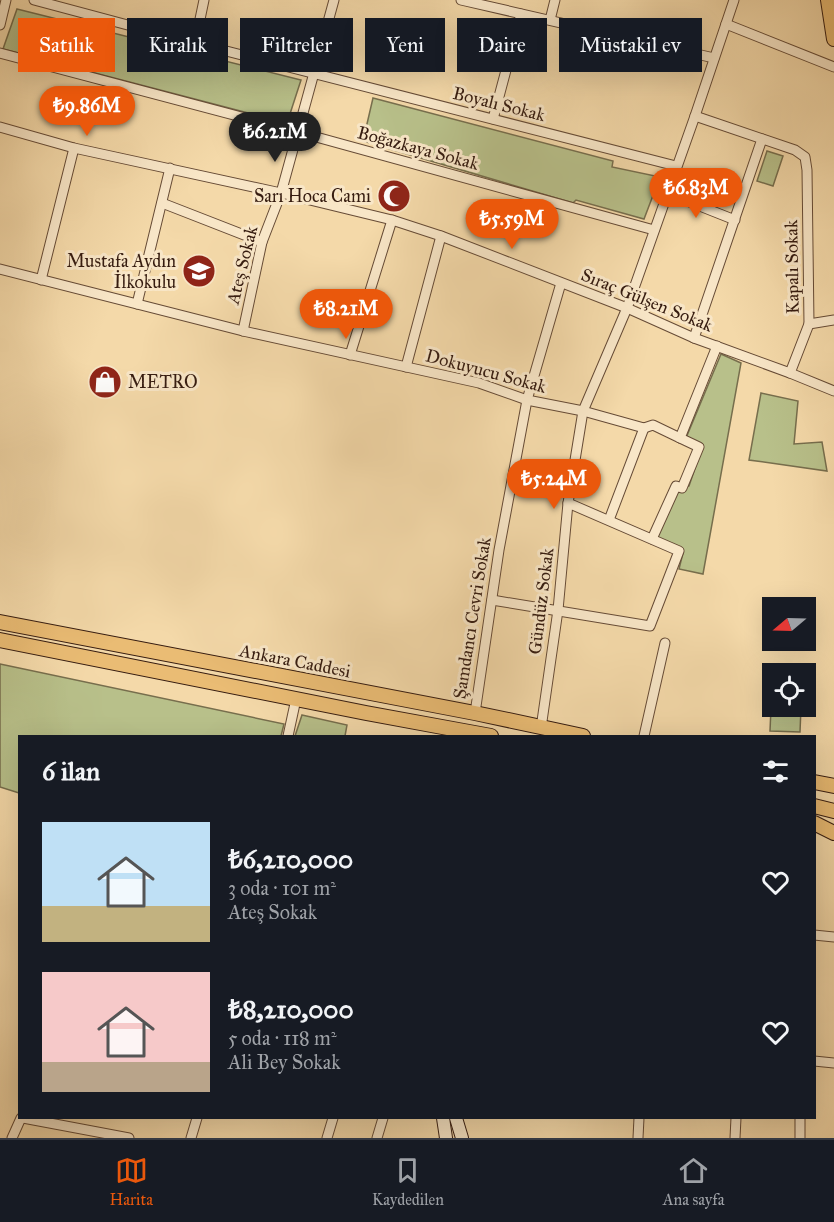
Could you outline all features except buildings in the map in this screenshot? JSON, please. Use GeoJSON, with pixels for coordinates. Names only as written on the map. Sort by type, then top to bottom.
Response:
{"type":"FeatureCollection","features":[{"type":"Feature","properties":{"kind":"main road"},"geometry":{"type":"LineString","coordinates":[[828,0],[834,39]]}},
{"type":"Feature","properties":{"kind":"main road","name":"Ankara Caddesi"},"geometry":{"type":"LineString","coordinates":[[0,622],[475,713],[578,735]]}},
{"type":"Feature","properties":{"kind":"main road","name":"Ankara Caddesi"},"geometry":{"type":"LineString","coordinates":[[0,640],[486,735]]}},
{"type":"Feature","properties":{"kind":"main road"},"geometry":{"type":"LineString","coordinates":[[816,806],[834,811]]}},
{"type":"Feature","properties":{"kind":"main road"},"geometry":{"type":"LineString","coordinates":[[816,825],[834,832]]}},
{"type":"Feature","properties":{"kind":"street"},"geometry":{"type":"LineString","coordinates":[[0,25],[6,0]]}},
{"type":"Feature","properties":{"kind":"street","name":"Boyalı Sokak"},"geometry":{"type":"LineString","coordinates":[[34,0],[127,25]]}},
{"type":"Feature","properties":{"kind":"street"},"geometry":{"type":"LineString","coordinates":[[200,18],[204,0]]}},
{"type":"Feature","properties":{"kind":"street","name":"Ateş Sokak"},"geometry":{"type":"LineString","coordinates":[[243,331],[262,242],[281,193],[334,0]]}},
{"type":"Feature","properties":{"kind":"street"},"geometry":{"type":"LineString","coordinates":[[461,0],[714,58]]}},
{"type":"Feature","properties":{"kind":"street"},"geometry":{"type":"LineString","coordinates":[[550,20],[555,0]]}},
{"type":"Feature","properties":{"kind":"street","name":"Gündüz Sokak"},"geometry":{"type":"LineString","coordinates":[[541,728],[558,610],[568,503],[583,411],[627,308],[734,0]]}},
{"type":"Feature","properties":{"kind":"street"},"geometry":{"type":"LineString","coordinates":[[493,119],[521,14]]}},
{"type":"Feature","properties":{"kind":"street"},"geometry":{"type":"LineString","coordinates":[[726,24],[834,67]]}},
{"type":"Feature","properties":{"kind":"street","name":"Boyalı Sokak"},"geometry":{"type":"LineString","coordinates":[[228,51],[676,166]]}},
{"type":"Feature","properties":{"kind":"street","name":"Boğazkaya Sokak"},"geometry":{"type":"LineString","coordinates":[[0,53],[654,230]]}},
{"type":"Feature","properties":{"kind":"street"},"geometry":{"type":"LineString","coordinates":[[694,338],[762,139],[695,116]]}},
{"type":"Feature","properties":{"kind":"street","name":"Sıraç Gülşen Sokak"},"geometry":{"type":"LineString","coordinates":[[0,127],[74,148],[281,193],[392,220],[627,308],[694,338],[790,373],[834,392]]}},
{"type":"Feature","properties":{"kind":"street","name":"Kapalı Sokak"},"geometry":{"type":"LineString","coordinates":[[762,139],[795,150],[805,157],[807,170],[809,324],[790,373]]}},
{"type":"Feature","properties":{"kind":"street"},"geometry":{"type":"LineString","coordinates":[[41,279],[74,148]]}},
{"type":"Feature","properties":{"kind":"street"},"geometry":{"type":"LineString","coordinates":[[137,304],[170,168]]}},
{"type":"Feature","properties":{"kind":"street"},"geometry":{"type":"LineString","coordinates":[[667,194],[735,220]]}},
{"type":"Feature","properties":{"kind":"street"},"geometry":{"type":"LineString","coordinates":[[162,203],[262,242]]}},
{"type":"Feature","properties":{"kind":"street"},"geometry":{"type":"LineString","coordinates":[[350,355],[392,220]]}},
{"type":"Feature","properties":{"kind":"street"},"geometry":{"type":"LineString","coordinates":[[406,367],[441,237]]}},
{"type":"Feature","properties":{"kind":"street","name":"Dokuyucu Sokak"},"geometry":{"type":"LineString","coordinates":[[0,269],[243,331],[479,383],[527,400],[583,411],[644,428],[653,425],[680,438]]}},
{"type":"Feature","properties":{"kind":"street","name":"Şamdancı Cevri Sokak"},"geometry":{"type":"LineString","coordinates":[[475,713],[499,549],[527,400],[561,284]]}},
{"type":"Feature","properties":{"kind":"street"},"geometry":{"type":"LineString","coordinates":[[809,324],[834,320]]}},
{"type":"Feature","properties":{"kind":"street"},"geometry":{"type":"LineString","coordinates":[[652,539],[676,486],[682,488],[699,447],[680,438],[717,346]]}},
{"type":"Feature","properties":{"kind":"street"},"geometry":{"type":"LineString","coordinates":[[609,520],[644,428]]}},
{"type":"Feature","properties":{"kind":"street"},"geometry":{"type":"LineString","coordinates":[[492,600],[650,626],[679,551],[568,503]]}},
{"type":"Feature","properties":{"kind":"street"},"geometry":{"type":"LineString","coordinates":[[644,735],[665,643]]}},
{"type":"Feature","properties":{"kind":"street"},"geometry":{"type":"LineString","coordinates":[[288,735],[296,699]]}},
{"type":"Feature","properties":{"kind":"street"},"geometry":{"type":"LineString","coordinates":[[426,724],[451,735]]}},
{"type":"Feature","properties":{"kind":"street"},"geometry":{"type":"LineString","coordinates":[[816,935],[834,937]]}},
{"type":"Feature","properties":{"kind":"street"},"geometry":{"type":"LineString","coordinates":[[816,1061],[834,1063]]}},
{"type":"Feature","properties":{"kind":"street"},"geometry":{"type":"LineString","coordinates":[[12,1138],[22,1119]]}},
{"type":"Feature","properties":{"kind":"street"},"geometry":{"type":"LineString","coordinates":[[27,1119],[129,1138]]}},
{"type":"Feature","properties":{"kind":"street"},"geometry":{"type":"LineString","coordinates":[[191,1138],[197,1119]]}},
{"type":"Feature","properties":{"kind":"street"},"geometry":{"type":"LineString","coordinates":[[327,1138],[333,1119]]}},
{"type":"Feature","properties":{"kind":"street"},"geometry":{"type":"LineString","coordinates":[[377,1138],[383,1119]]}},
{"type":"Feature","properties":{"kind":"street"},"geometry":{"type":"LineString","coordinates":[[443,1119],[445,1136]]}},
{"type":"Feature","properties":{"kind":"street"},"geometry":{"type":"LineString","coordinates":[[638,1138],[639,1119]]}},
{"type":"Feature","properties":{"kind":"street"},"geometry":{"type":"LineString","coordinates":[[735,1138],[736,1119]]}},
{"type":"Feature","properties":{"kind":"street"},"geometry":{"type":"LineString","coordinates":[[800,1119],[800,1138]]}},
{"type":"Feature","properties":{"kind":"green space"},"geometry":{"type":"Polygon","coordinates":[[[17,9],[53,18],[18,18],[18,53],[3,49],[17,9]]]}},
{"type":"Feature","properties":{"kind":"green space"},"geometry":{"type":"Polygon","coordinates":[[[115,34],[127,36],[127,72],[228,72],[228,62],[240,65],[240,72],[269,72],[301,80],[287,123],[91,72],[115,72],[115,34]]]}},
{"type":"Feature","properties":{"kind":"green space"},"geometry":{"type":"Polygon","coordinates":[[[373,98],[613,161],[612,167],[660,177],[644,219],[576,200],[573,203],[363,141],[373,98]]]}},
{"type":"Feature","properties":{"kind":"green space"},"geometry":{"type":"Polygon","coordinates":[[[767,151],[783,156],[773,186],[757,181],[767,151]]]}},
{"type":"Feature","properties":{"kind":"green space"},"geometry":{"type":"Polygon","coordinates":[[[721,354],[741,363],[703,574],[679,569],[683,553],[656,540],[676,491],[689,486],[703,445],[686,438],[721,354]]]}},
{"type":"Feature","properties":{"kind":"green space"},"geometry":{"type":"Polygon","coordinates":[[[761,393],[798,401],[794,444],[822,442],[827,471],[749,460],[761,393]]]}},
{"type":"Feature","properties":{"kind":"green space"},"geometry":{"type":"Polygon","coordinates":[[[0,664],[284,724],[281,735],[18,735],[18,793],[0,787],[0,664]]]}},
{"type":"Feature","properties":{"kind":"green space"},"geometry":{"type":"Polygon","coordinates":[[[302,715],[347,725],[345,735],[295,735],[302,715]]]}},
{"type":"Feature","properties":{"kind":"green space"},"geometry":{"type":"Polygon","coordinates":[[[771,717],[801,717],[800,732],[770,731],[771,717]]]}},
{"type":"Feature","properties":{"kind":"place","name":"Sarı Hoca Cami"},"geometry":{"type":"Point","coordinates":[394,196]}},
{"type":"Feature","properties":{"kind":"place","name":"Mustafa Aydın İlkokulu"},"geometry":{"type":"Point","coordinates":[199,271]}},
{"type":"Feature","properties":{"kind":"place","name":"METRO"},"geometry":{"type":"Point","coordinates":[105,382]}}]}
